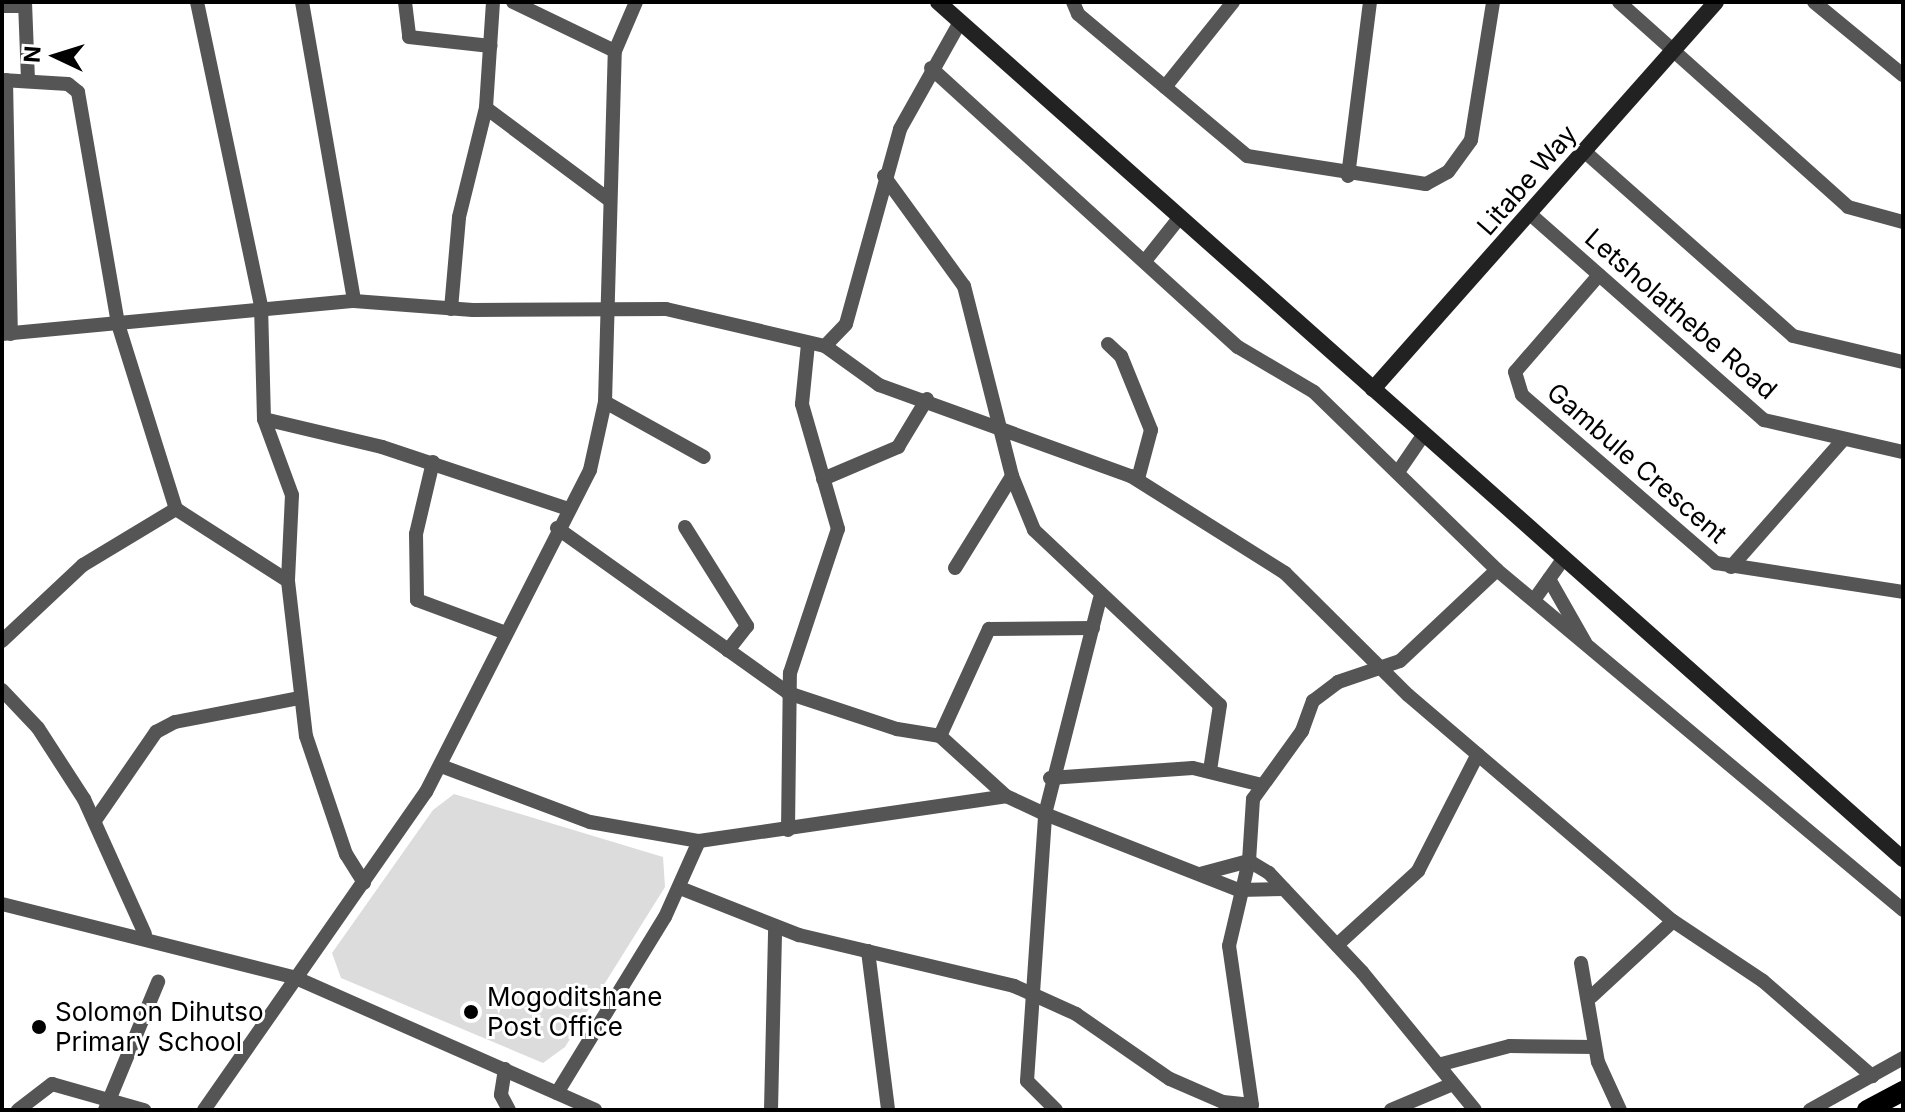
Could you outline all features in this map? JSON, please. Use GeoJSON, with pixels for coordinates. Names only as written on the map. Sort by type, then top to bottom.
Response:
{"type":"FeatureCollection","features":[{"type":"Feature","properties":{"kind":"main road"},"geometry":{"type":"LineString","coordinates":[[938,2],[1564,558],[1900,851]]}},
{"type":"Feature","properties":{"kind":"main road","name":"Litabe Way"},"geometry":{"type":"LineString","coordinates":[[1373,389],[1716,2]]}},
{"type":"Feature","properties":{"kind":"main road"},"geometry":{"type":"LineString","coordinates":[[1867,1110],[1903,1091]]}},
{"type":"Feature","properties":{"kind":"street"},"geometry":{"type":"LineString","coordinates":[[197,2],[261,305],[264,419],[292,495],[288,581],[300,698],[330,813],[364,883]]}},
{"type":"Feature","properties":{"kind":"street"},"geometry":{"type":"LineString","coordinates":[[302,2],[354,301]]}},
{"type":"Feature","properties":{"kind":"street"},"geometry":{"type":"LineString","coordinates":[[405,2],[409,37],[491,46]]}},
{"type":"Feature","properties":{"kind":"street"},"geometry":{"type":"LineString","coordinates":[[451,309],[459,217],[486,108],[493,2]]}},
{"type":"Feature","properties":{"kind":"street"},"geometry":{"type":"LineString","coordinates":[[513,2],[615,51]]}},
{"type":"Feature","properties":{"kind":"street"},"geometry":{"type":"LineString","coordinates":[[204,1110],[364,883],[441,766],[597,450],[605,402],[608,199],[615,51],[636,2]]}},
{"type":"Feature","properties":{"kind":"street"},"geometry":{"type":"LineString","coordinates":[[1073,2],[1078,14],[1247,156],[1348,176],[1426,184],[1461,158],[1478,121],[1493,2]]}},
{"type":"Feature","properties":{"kind":"street"},"geometry":{"type":"LineString","coordinates":[[1165,87],[1233,2]]}},
{"type":"Feature","properties":{"kind":"street"},"geometry":{"type":"LineString","coordinates":[[1348,176],[1370,2]]}},
{"type":"Feature","properties":{"kind":"street"},"geometry":{"type":"LineString","coordinates":[[1619,2],[1848,207],[1903,222]]}},
{"type":"Feature","properties":{"kind":"street"},"geometry":{"type":"LineString","coordinates":[[1814,2],[1903,75]]}},
{"type":"Feature","properties":{"kind":"street"},"geometry":{"type":"LineString","coordinates":[[2,6],[25,4],[28,81]]}},
{"type":"Feature","properties":{"kind":"street"},"geometry":{"type":"LineString","coordinates":[[825,346],[846,324],[884,176],[931,68],[960,22]]}},
{"type":"Feature","properties":{"kind":"street"},"geometry":{"type":"LineString","coordinates":[[931,68],[1258,364],[1314,392],[1497,570],[1903,910]]}},
{"type":"Feature","properties":{"kind":"street"},"geometry":{"type":"LineString","coordinates":[[288,581],[176,509],[118,324],[78,92],[68,84],[4,80],[7,334],[118,324],[261,305],[354,301],[451,309],[607,306],[690,313],[825,346],[879,385],[1003,425],[1138,479],[1301,585],[1382,672],[1673,921],[1763,981],[1872,1076]]}},
{"type":"Feature","properties":{"kind":"street"},"geometry":{"type":"LineString","coordinates":[[486,108],[608,199]]}},
{"type":"Feature","properties":{"kind":"street"},"geometry":{"type":"LineString","coordinates":[[1584,151],[1793,336],[1903,362]]}},
{"type":"Feature","properties":{"kind":"street"},"geometry":{"type":"LineString","coordinates":[[884,176],[964,286],[1003,425],[1012,476],[1034,530],[1100,599],[1220,705],[1210,770]]}},
{"type":"Feature","properties":{"kind":"street","name":"Letsholathebe Road"},"geometry":{"type":"LineString","coordinates":[[1530,214],[1764,420],[1842,441],[1903,452]]}},
{"type":"Feature","properties":{"kind":"street"},"geometry":{"type":"LineString","coordinates":[[1145,261],[1180,217]]}},
{"type":"Feature","properties":{"kind":"street","name":"Gambule Crescent"},"geometry":{"type":"LineString","coordinates":[[1599,275],[1524,358],[1515,384],[1701,556],[1731,567],[1903,592]]}},
{"type":"Feature","properties":{"kind":"street"},"geometry":{"type":"LineString","coordinates":[[788,830],[788,693],[838,529],[802,404],[808,344]]}},
{"type":"Feature","properties":{"kind":"street"},"geometry":{"type":"LineString","coordinates":[[1108,344],[1121,356],[1151,430],[1138,479]]}},
{"type":"Feature","properties":{"kind":"street"},"geometry":{"type":"LineString","coordinates":[[823,479],[898,447],[927,399]]}},
{"type":"Feature","properties":{"kind":"street"},"geometry":{"type":"LineString","coordinates":[[605,402],[704,457]]}},
{"type":"Feature","properties":{"kind":"street"},"geometry":{"type":"LineString","coordinates":[[264,419],[433,462],[568,509]]}},
{"type":"Feature","properties":{"kind":"street"},"geometry":{"type":"LineString","coordinates":[[1398,472],[1424,434]]}},
{"type":"Feature","properties":{"kind":"street","name":"Gambule Crescent"},"geometry":{"type":"LineString","coordinates":[[1731,567],[1842,441]]}},
{"type":"Feature","properties":{"kind":"street"},"geometry":{"type":"LineString","coordinates":[[433,462],[416,534],[417,600],[506,633]]}},
{"type":"Feature","properties":{"kind":"street"},"geometry":{"type":"LineString","coordinates":[[955,568],[1012,476]]}},
{"type":"Feature","properties":{"kind":"street"},"geometry":{"type":"LineString","coordinates":[[2,641],[83,565],[176,509]]}},
{"type":"Feature","properties":{"kind":"street"},"geometry":{"type":"LineString","coordinates":[[685,527],[747,626],[728,650]]}},
{"type":"Feature","properties":{"kind":"street"},"geometry":{"type":"LineString","coordinates":[[557,528],[788,693],[940,736],[1006,796],[1045,814],[1239,890],[1284,889]]}},
{"type":"Feature","properties":{"kind":"street"},"geometry":{"type":"LineString","coordinates":[[1534,600],[1564,558]]}},
{"type":"Feature","properties":{"kind":"street"},"geometry":{"type":"LineString","coordinates":[[680,888],[775,928],[1035,995],[1092,1024],[1170,1079],[1223,1102],[1254,1108],[1229,946],[1239,890],[1249,861],[1249,811],[1262,785],[1302,731],[1313,701],[1338,682],[1382,672],[1497,570]]}},
{"type":"Feature","properties":{"kind":"street"},"geometry":{"type":"LineString","coordinates":[[1549,579],[1585,642]]}},
{"type":"Feature","properties":{"kind":"street"},"geometry":{"type":"LineString","coordinates":[[1056,1110],[1027,1081],[1045,814],[1050,778],[1100,599]]}},
{"type":"Feature","properties":{"kind":"street"},"geometry":{"type":"LineString","coordinates":[[940,736],[989,629],[1093,628]]}},
{"type":"Feature","properties":{"kind":"street"},"geometry":{"type":"LineString","coordinates":[[2,690],[38,728],[96,819],[145,934]]}},
{"type":"Feature","properties":{"kind":"street"},"geometry":{"type":"LineString","coordinates":[[96,819],[156,732],[175,722],[300,698]]}},
{"type":"Feature","properties":{"kind":"street"},"geometry":{"type":"LineString","coordinates":[[1337,945],[1418,871],[1478,754]]}},
{"type":"Feature","properties":{"kind":"street"},"geometry":{"type":"LineString","coordinates":[[441,766],[590,822],[699,841],[1006,796]]}},
{"type":"Feature","properties":{"kind":"street"},"geometry":{"type":"LineString","coordinates":[[1050,778],[1210,770],[1262,785]]}},
{"type":"Feature","properties":{"kind":"street"},"geometry":{"type":"LineString","coordinates":[[557,1093],[680,888],[699,841]]}},
{"type":"Feature","properties":{"kind":"street"},"geometry":{"type":"LineString","coordinates":[[1200,874],[1249,861]]}},
{"type":"Feature","properties":{"kind":"street"},"geometry":{"type":"LineString","coordinates":[[1249,861],[1284,889],[1337,945],[1475,1110]]}},
{"type":"Feature","properties":{"kind":"street"},"geometry":{"type":"LineString","coordinates":[[2,904],[145,934],[296,978],[595,1110]]}},
{"type":"Feature","properties":{"kind":"street"},"geometry":{"type":"LineString","coordinates":[[1592,996],[1673,921]]}},
{"type":"Feature","properties":{"kind":"street"},"geometry":{"type":"LineString","coordinates":[[771,1110],[775,928]]}},
{"type":"Feature","properties":{"kind":"street"},"geometry":{"type":"LineString","coordinates":[[868,951],[888,1110]]}},
{"type":"Feature","properties":{"kind":"street"},"geometry":{"type":"LineString","coordinates":[[1581,963],[1592,996],[1595,1047],[1620,1110]]}},
{"type":"Feature","properties":{"kind":"street"},"geometry":{"type":"LineString","coordinates":[[107,1104],[158,982]]}},
{"type":"Feature","properties":{"kind":"street"},"geometry":{"type":"LineString","coordinates":[[1438,1065],[1510,1046],[1595,1047]]}},
{"type":"Feature","properties":{"kind":"street"},"geometry":{"type":"LineString","coordinates":[[1810,1110],[1903,1058]]}},
{"type":"Feature","properties":{"kind":"street"},"geometry":{"type":"LineString","coordinates":[[505,1069],[501,1095],[509,1110]]}},
{"type":"Feature","properties":{"kind":"street"},"geometry":{"type":"LineString","coordinates":[[18,1110],[52,1084],[107,1104],[144,1110]]}},
{"type":"Feature","properties":{"kind":"street"},"geometry":{"type":"LineString","coordinates":[[1391,1110],[1453,1084]]}},
{"type":"Feature","properties":{"kind":"shaded area"},"geometry":{"type":"Polygon","coordinates":[[[454,794],[663,857],[665,887],[565,1047],[543,1063],[341,978],[332,953],[433,810],[454,794]]]}},
{"type":"Feature","properties":{"kind":"place","name":"Mogoditshane Post Office"},"geometry":{"type":"Point","coordinates":[471,1012]}},
{"type":"Feature","properties":{"kind":"place","name":"Solomon Dihutso Primary School"},"geometry":{"type":"Point","coordinates":[39,1027]}}]}
